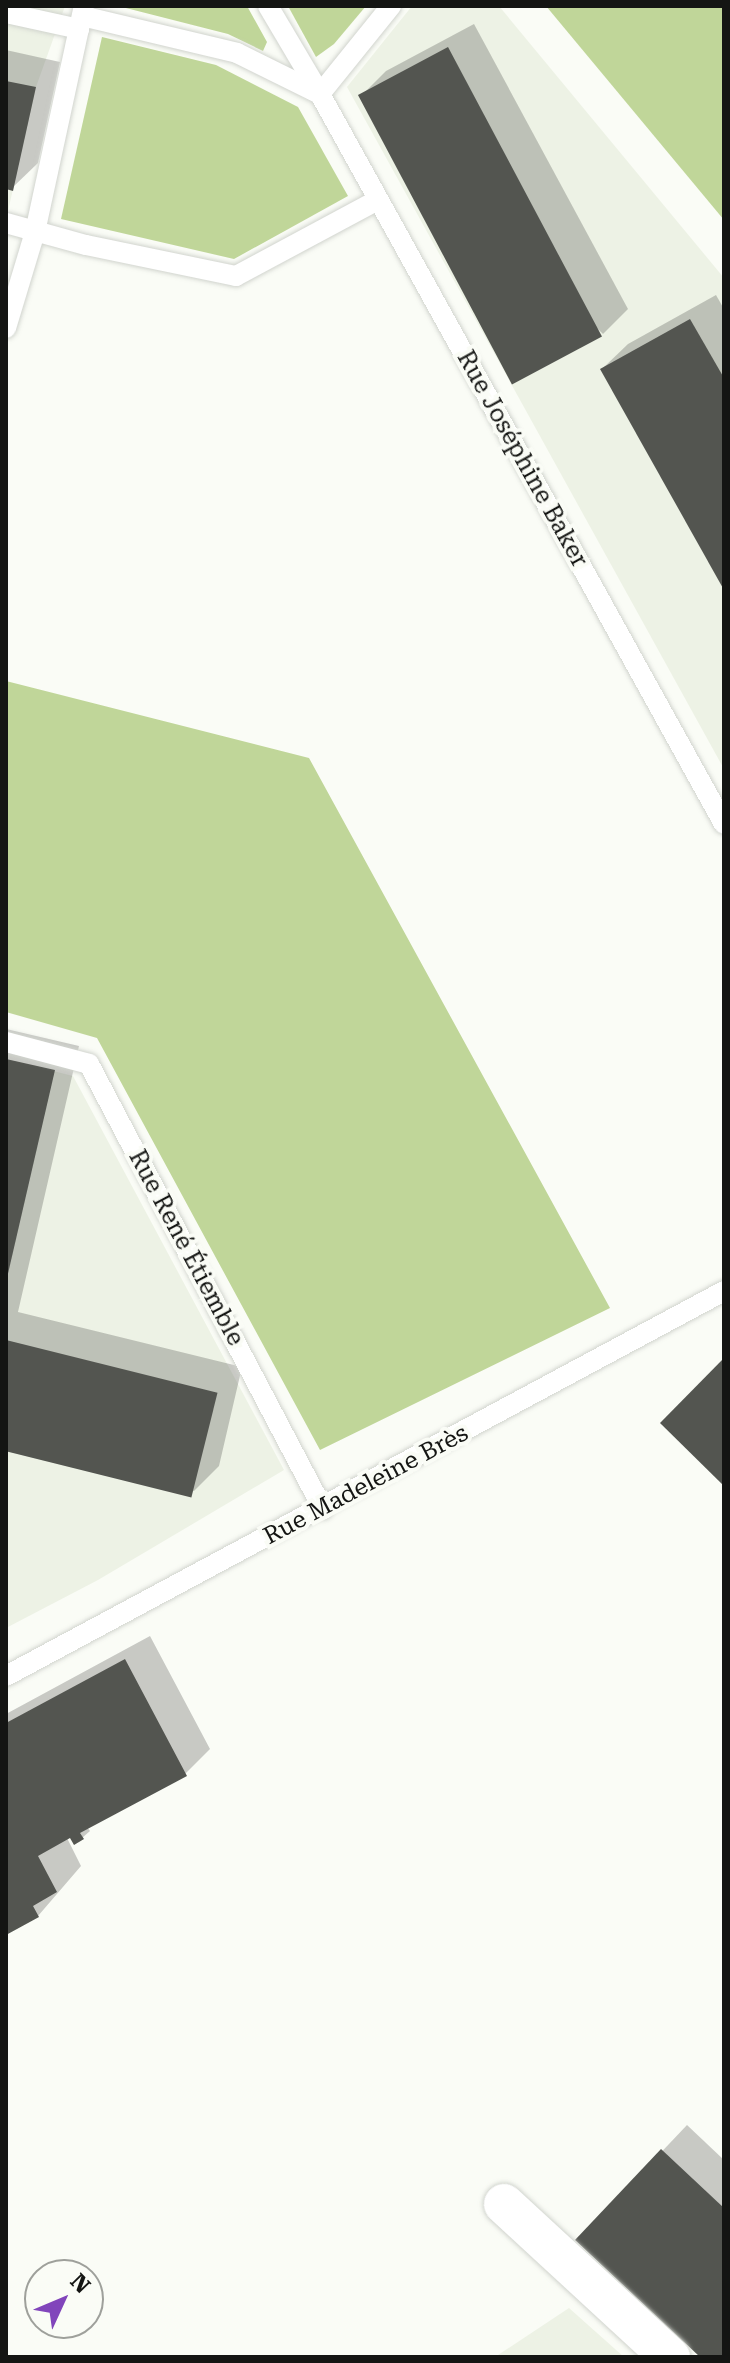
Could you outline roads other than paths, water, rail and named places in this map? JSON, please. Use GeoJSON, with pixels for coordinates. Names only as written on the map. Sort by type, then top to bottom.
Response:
{"type":"FeatureCollection","features":[{"type":"Feature","properties":{"kind":"street"},"geometry":{"type":"LineString","coordinates":[[504,2204],[670,2357]]}},
{"type":"Feature","properties":{"kind":"lane","name":"Rue Joséphine Baker"},"geometry":{"type":"LineString","coordinates":[[268,6],[320,94],[724,824]]}},
{"type":"Feature","properties":{"kind":"lane"},"geometry":{"type":"LineString","coordinates":[[6,13],[82,17],[237,53],[320,94],[391,6]]}},
{"type":"Feature","properties":{"kind":"lane"},"geometry":{"type":"LineString","coordinates":[[6,328],[35,232],[82,17]]}},
{"type":"Feature","properties":{"kind":"lane"},"geometry":{"type":"LineString","coordinates":[[6,223],[236,276],[378,200]]}},
{"type":"Feature","properties":{"kind":"lane","name":"Rue René Étiemble"},"geometry":{"type":"LineString","coordinates":[[6,1042],[89,1064],[323,1509]]}},
{"type":"Feature","properties":{"kind":"lane","name":"Rue Madeleine Brès"},"geometry":{"type":"LineString","coordinates":[[6,1676],[323,1509],[724,1291]]}}]}
